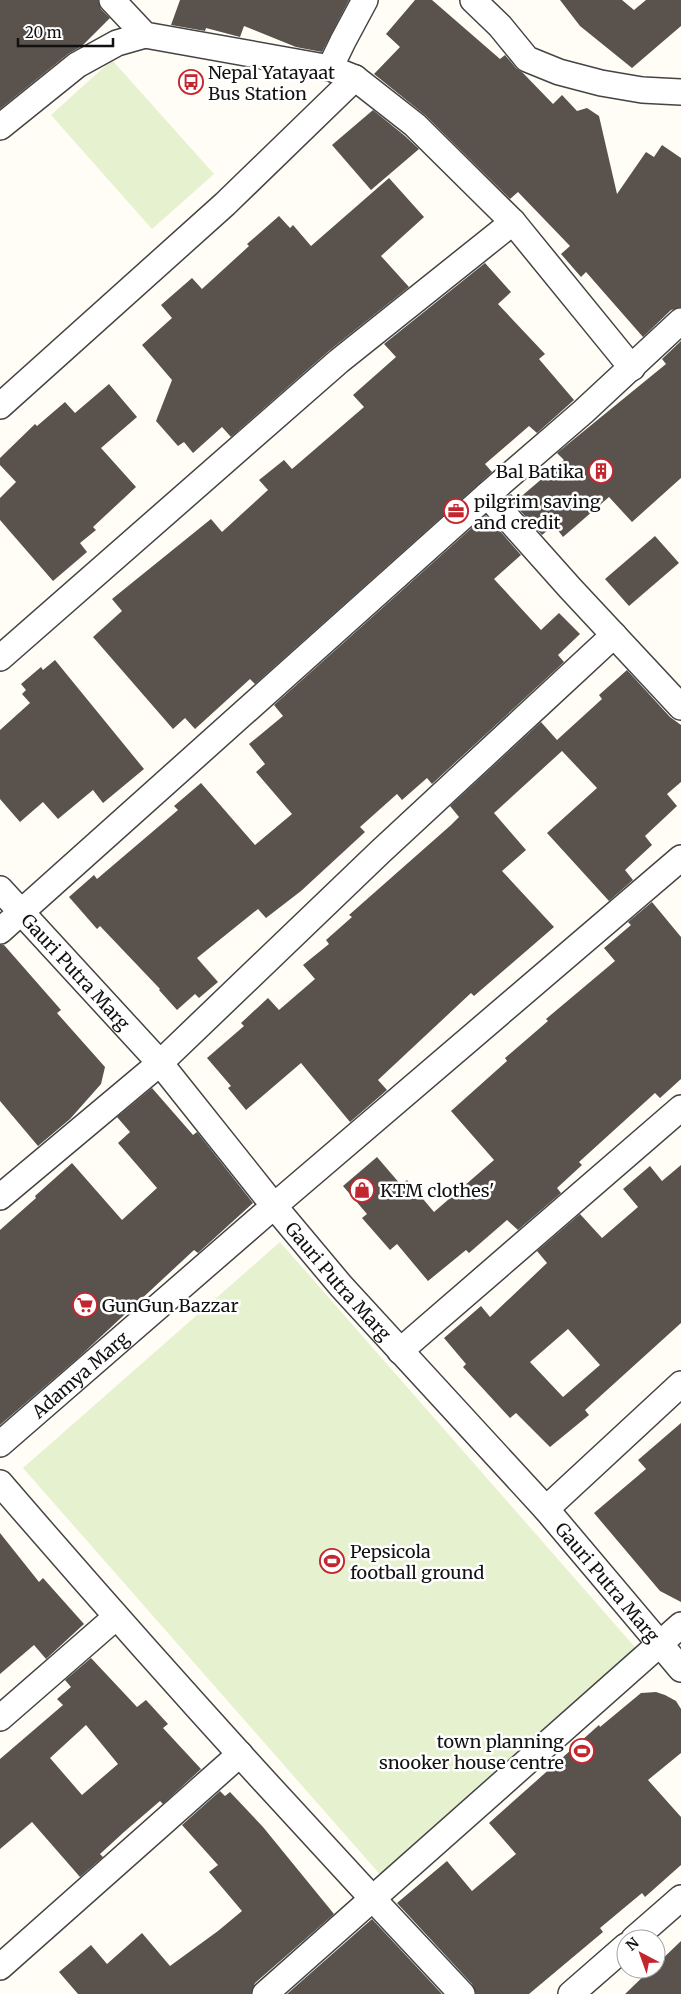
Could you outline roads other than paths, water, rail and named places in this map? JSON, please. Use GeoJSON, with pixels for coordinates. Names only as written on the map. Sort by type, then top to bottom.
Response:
{"type":"FeatureCollection","features":[{"type":"Feature","properties":{"kind":"street"},"geometry":{"type":"LineString","coordinates":[[112,0],[145,35]]}},
{"type":"Feature","properties":{"kind":"street"},"geometry":{"type":"LineString","coordinates":[[330,68],[342,41],[365,0]]}},
{"type":"Feature","properties":{"kind":"street"},"geometry":{"type":"LineString","coordinates":[[473,0],[500,26],[527,58],[559,72],[601,83],[642,90],[681,92]]}},
{"type":"Feature","properties":{"kind":"street"},"geometry":{"type":"LineString","coordinates":[[0,127],[77,65],[117,43],[145,35],[330,68],[355,78],[415,125],[513,222],[632,368]]}},
{"type":"Feature","properties":{"kind":"street"},"geometry":{"type":"LineString","coordinates":[[0,406],[225,204],[355,78]]}},
{"type":"Feature","properties":{"kind":"street"},"geometry":{"type":"LineString","coordinates":[[0,658],[340,361],[513,222]]}},
{"type":"Feature","properties":{"kind":"street"},"geometry":{"type":"LineString","coordinates":[[0,931],[632,368],[681,321]]}},
{"type":"Feature","properties":{"kind":"street"},"geometry":{"type":"LineString","coordinates":[[488,495],[681,707]]}},
{"type":"Feature","properties":{"kind":"street"},"geometry":{"type":"LineString","coordinates":[[0,1197],[160,1063],[380,852],[614,635]]}},
{"type":"Feature","properties":{"kind":"street","name":"Adamya Marg"},"geometry":{"type":"LineString","coordinates":[[0,1444],[274,1206],[681,858]]}},
{"type":"Feature","properties":{"kind":"street","name":"Gauri Putra Marg"},"geometry":{"type":"LineString","coordinates":[[0,889],[160,1063],[274,1206],[341,1286],[546,1509],[681,1669]]}},
{"type":"Feature","properties":{"kind":"street"},"geometry":{"type":"LineString","coordinates":[[400,1351],[681,1108]]}},
{"type":"Feature","properties":{"kind":"street"},"geometry":{"type":"LineString","coordinates":[[546,1509],[681,1384]]}},
{"type":"Feature","properties":{"kind":"street"},"geometry":{"type":"LineString","coordinates":[[0,1483],[116,1617],[372,1899],[462,1994]]}},
{"type":"Feature","properties":{"kind":"street"},"geometry":{"type":"LineString","coordinates":[[0,1718],[116,1617]]}},
{"type":"Feature","properties":{"kind":"street"},"geometry":{"type":"LineString","coordinates":[[265,1994],[681,1625]]}},
{"type":"Feature","properties":{"kind":"street"},"geometry":{"type":"LineString","coordinates":[[0,1967],[240,1754]]}},
{"type":"Feature","properties":{"kind":"street"},"geometry":{"type":"LineString","coordinates":[[645,1929],[681,1898]]}},
{"type":"Feature","properties":{"kind":"street"},"geometry":{"type":"LineString","coordinates":[[570,1994],[616,1955]]}},
{"type":"Feature","properties":{"kind":"place","name":"Nepal Yatayaat Bus Station"},"geometry":{"type":"Point","coordinates":[191,82]}},
{"type":"Feature","properties":{"kind":"place","name":"Bal Batika"},"geometry":{"type":"Point","coordinates":[601,471]}},
{"type":"Feature","properties":{"kind":"place","name":"pilgrim saving and credit"},"geometry":{"type":"Point","coordinates":[456,511]}},
{"type":"Feature","properties":{"kind":"place","name":"KTM clothes'"},"geometry":{"type":"Point","coordinates":[362,1190]}},
{"type":"Feature","properties":{"kind":"place","name":"GunGun Bazzar"},"geometry":{"type":"Point","coordinates":[85,1305]}},
{"type":"Feature","properties":{"kind":"place","name":"Pepsicola football ground"},"geometry":{"type":"Point","coordinates":[332,1561]}},
{"type":"Feature","properties":{"kind":"place","name":"town planning snooker house centre"},"geometry":{"type":"Point","coordinates":[582,1751]}}]}
